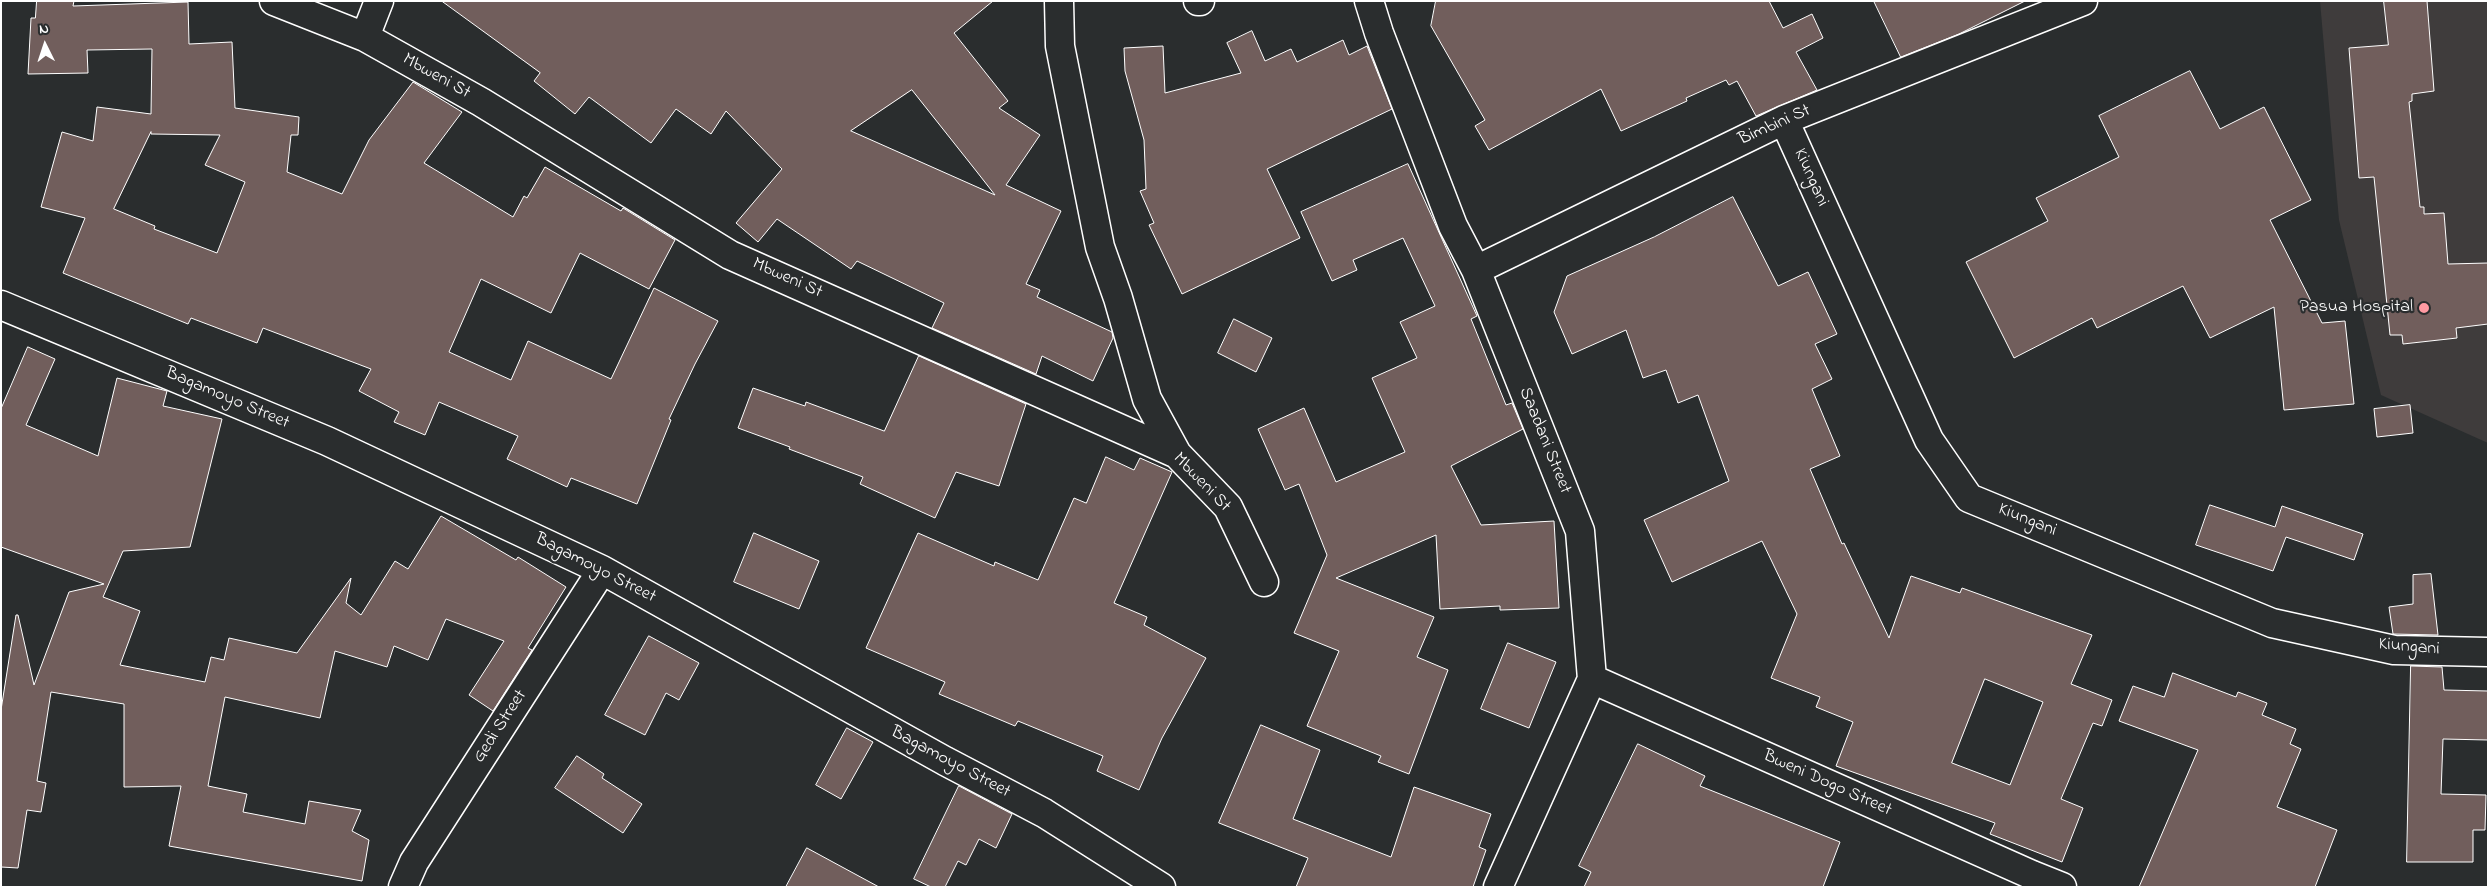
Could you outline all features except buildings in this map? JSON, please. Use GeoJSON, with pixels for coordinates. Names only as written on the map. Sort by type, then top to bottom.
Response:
{"type":"FeatureCollection","features":[{"type":"Feature","properties":{"kind":"street","name":"Mbweni St"},"geometry":{"type":"LineString","coordinates":[[274,1],[365,37],[482,102],[730,255],[1177,454],[1228,507],[1264,582]]}},
{"type":"Feature","properties":{"kind":"street"},"geometry":{"type":"LineString","coordinates":[[365,37],[379,1]]}},
{"type":"Feature","properties":{"kind":"street"},"geometry":{"type":"LineString","coordinates":[[1059,1],[1060,46],[1100,247],[1118,298],[1147,399],[1177,454]]}},
{"type":"Feature","properties":{"kind":"street","name":"Saadani Street"},"geometry":{"type":"LineString","coordinates":[[1369,1],[1379,33],[1453,226],[1476,270],[1580,531],[1592,679],[1498,887]]}},
{"type":"Feature","properties":{"kind":"street","name":"Bimbini St"},"geometry":{"type":"LineString","coordinates":[[1476,270],[1784,120],[2083,1]]}},
{"type":"Feature","properties":{"kind":"street","name":"Kiungani"},"geometry":{"type":"LineString","coordinates":[[1784,120],[1929,440],[1969,498],[2272,623],[2394,650],[2488,652]]}},
{"type":"Feature","properties":{"kind":"street","name":"Bagamoyo Street"},"geometry":{"type":"LineString","coordinates":[[1,305],[327,441],[602,570],[944,761],[1044,813],[1161,887]]}},
{"type":"Feature","properties":{"kind":"street","name":"Gedi Street"},"geometry":{"type":"LineString","coordinates":[[403,887],[414,862],[602,570]]}},
{"type":"Feature","properties":{"kind":"street","name":"Bweni Dogo Street"},"geometry":{"type":"LineString","coordinates":[[1592,679],[2029,881],[2062,887]]}},
{"type":"Feature","properties":{"kind":"shaded area","name":"Pasua Hospital"},"geometry":{"type":"Polygon","coordinates":[[[2320,1],[2488,1],[2488,443],[2381,395],[2339,220],[2320,1]]]}},
{"type":"Feature","properties":{"kind":"place","name":"Pasua Hospital"},"geometry":{"type":"Point","coordinates":[2424,308]}}]}
